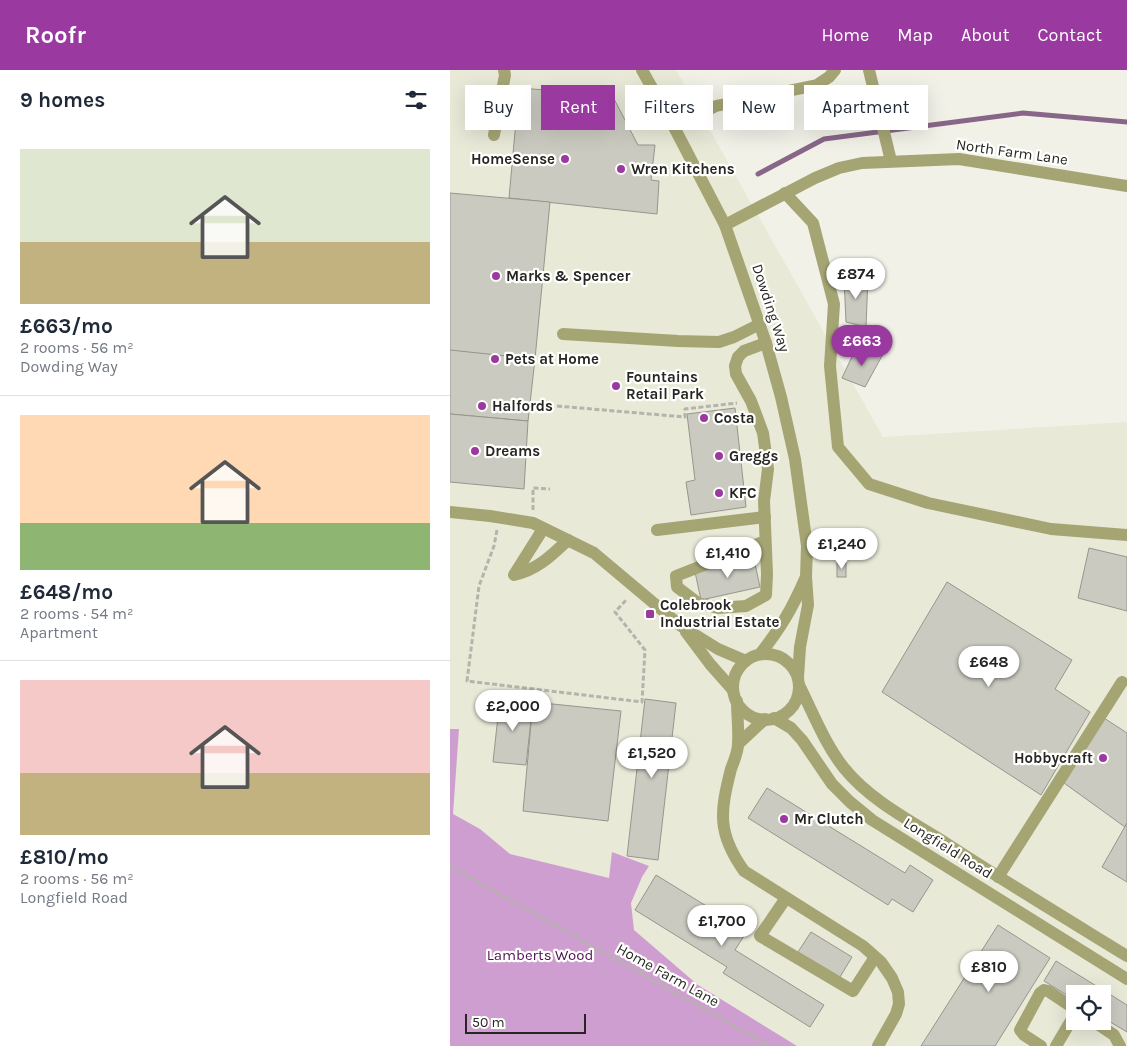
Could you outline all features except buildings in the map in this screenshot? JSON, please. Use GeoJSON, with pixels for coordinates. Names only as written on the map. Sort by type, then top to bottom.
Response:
{"type":"FeatureCollection","features":[{"type":"Feature","properties":{"kind":"street"},"geometry":{"type":"LineString","coordinates":[[494,135],[505,75],[504,70]]}},
{"type":"Feature","properties":{"kind":"street","name":"Dowding Way"},"geometry":{"type":"LineString","coordinates":[[642,70],[650,85]]}},
{"type":"Feature","properties":{"kind":"street"},"geometry":{"type":"LineString","coordinates":[[713,108],[817,85],[830,77],[834,70]]}},
{"type":"Feature","properties":{"kind":"street"},"geometry":{"type":"LineString","coordinates":[[869,70],[891,161]]}},
{"type":"Feature","properties":{"kind":"street","name":"Dowding Way"},"geometry":{"type":"LineString","coordinates":[[676,130],[725,225],[760,324],[781,397],[796,468],[807,546],[806,577],[808,605],[800,647],[798,681]]}},
{"type":"Feature","properties":{"kind":"street","name":"North Farm Lane"},"geometry":{"type":"LineString","coordinates":[[725,225],[815,178],[839,168],[862,163],[959,159],[1127,186]]}},
{"type":"Feature","properties":{"kind":"street"},"geometry":{"type":"LineString","coordinates":[[785,193],[813,223],[834,304],[830,366],[838,448],[869,484],[928,503],[1052,529],[1127,535]]}},
{"type":"Feature","properties":{"kind":"street"},"geometry":{"type":"LineString","coordinates":[[563,334],[719,342],[760,324]]}},
{"type":"Feature","properties":{"kind":"street"},"geometry":{"type":"LineString","coordinates":[[765,541],[676,576],[677,587],[698,603],[718,608],[746,606],[766,595],[767,574],[764,501],[768,469],[763,433],[751,401],[736,374],[735,366],[738,357],[744,351],[766,343]]}},
{"type":"Feature","properties":{"kind":"street"},"geometry":{"type":"LineString","coordinates":[[450,512],[490,516],[538,526],[594,553],[681,626],[718,649],[746,661]]}},
{"type":"Feature","properties":{"kind":"street"},"geometry":{"type":"LineString","coordinates":[[657,530],[765,517]]}},
{"type":"Feature","properties":{"kind":"street"},"geometry":{"type":"LineString","coordinates":[[538,526],[514,576],[533,570],[568,540]]}},
{"type":"Feature","properties":{"kind":"street","name":"Dowding Way"},"geometry":{"type":"LineString","coordinates":[[760,654],[777,633],[792,609],[806,577]]}},
{"type":"Feature","properties":{"kind":"street"},"geometry":{"type":"LineString","coordinates":[[681,626],[748,714],[770,719]]}},
{"type":"Feature","properties":{"kind":"street"},"geometry":{"type":"LineString","coordinates":[[738,744],[770,719],[784,714],[798,696],[798,681],[793,668],[779,656],[760,654],[746,661],[738,669],[734,679],[738,744],[724,800],[723,822],[726,841],[744,871],[863,946],[881,962],[892,978],[898,992],[899,1004],[896,1014],[878,1046]]}},
{"type":"Feature","properties":{"kind":"street","name":"Longfield Road"},"geometry":{"type":"LineString","coordinates":[[798,681],[826,740],[844,767],[860,785],[882,802],[998,877],[1127,956]]}},
{"type":"Feature","properties":{"kind":"street"},"geometry":{"type":"LineString","coordinates":[[998,877],[1122,682]]}},
{"type":"Feature","properties":{"kind":"street","name":"Longfield Road"},"geometry":{"type":"LineString","coordinates":[[770,719],[790,728],[802,740],[832,784],[872,820],[1127,979]]}},
{"type":"Feature","properties":{"kind":"street"},"geometry":{"type":"LineString","coordinates":[[786,898],[760,936],[853,991],[875,957]]}},
{"type":"Feature","properties":{"kind":"street"},"geometry":{"type":"LineString","coordinates":[[1041,1046],[1024,1035],[1020,1030],[1040,993],[1044,990],[1048,991],[1066,1003]]}},
{"type":"Feature","properties":{"kind":"street"},"geometry":{"type":"LineString","coordinates":[[1056,1046],[1066,1029]]}},
{"type":"Feature","properties":{"kind":"street"},"geometry":{"type":"LineString","coordinates":[[1106,1030],[1114,1035],[1120,1046]]}},
{"type":"Feature","properties":{"kind":"path"},"geometry":{"type":"LineString","coordinates":[[557,406],[685,418],[685,409],[751,401]]}},
{"type":"Feature","properties":{"kind":"path"},"geometry":{"type":"LineString","coordinates":[[538,526],[533,488],[550,489]]}},
{"type":"Feature","properties":{"kind":"path"},"geometry":{"type":"LineString","coordinates":[[498,527],[494,546],[479,586],[467,682],[642,702],[644,650],[615,612],[635,588]]}},
{"type":"Feature","properties":{"kind":"path","name":"Home Farm Lane"},"geometry":{"type":"LineString","coordinates":[[450,866],[770,1046]]}},
{"type":"Feature","properties":{"kind":"shaded area"},"geometry":{"type":"Polygon","coordinates":[[[450,70],[676,70],[684,85],[625,85],[625,130],[710,130],[883,437],[1127,422],[1127,1046],[733,1046],[450,826],[450,70]]]}},
{"type":"Feature","properties":{"kind":"green space","name":"Lamberts Wood"},"geometry":{"type":"Polygon","coordinates":[[[450,729],[459,729],[453,814],[480,829],[510,854],[609,878],[612,852],[649,866],[631,903],[634,930],[698,985],[797,1046],[450,1046],[450,729]]]}},
{"type":"Feature","properties":{"kind":"waterway"},"geometry":{"type":"LineString","coordinates":[[758,174],[824,139],[1023,113],[1127,122]]}},
{"type":"Feature","properties":{"kind":"place","name":"HomeSense"},"geometry":{"type":"Point","coordinates":[565,159]}},
{"type":"Feature","properties":{"kind":"place","name":"Wren Kitchens"},"geometry":{"type":"Point","coordinates":[621,169]}},
{"type":"Feature","properties":{"kind":"place","name":"Marks & Spencer"},"geometry":{"type":"Point","coordinates":[496,276]}},
{"type":"Feature","properties":{"kind":"place","name":"Pets at Home"},"geometry":{"type":"Point","coordinates":[495,359]}},
{"type":"Feature","properties":{"kind":"place","name":"Fountains Retail Park"},"geometry":{"type":"Point","coordinates":[616,386]}},
{"type":"Feature","properties":{"kind":"place","name":"Halfords"},"geometry":{"type":"Point","coordinates":[482,406]}},
{"type":"Feature","properties":{"kind":"place","name":"Costa"},"geometry":{"type":"Point","coordinates":[704,418]}},
{"type":"Feature","properties":{"kind":"place","name":"Dreams"},"geometry":{"type":"Point","coordinates":[475,451]}},
{"type":"Feature","properties":{"kind":"place","name":"Greggs"},"geometry":{"type":"Point","coordinates":[719,456]}},
{"type":"Feature","properties":{"kind":"place","name":"KFC"},"geometry":{"type":"Point","coordinates":[719,493]}},
{"type":"Feature","properties":{"kind":"place","name":"Colebrook Industrial Estate"},"geometry":{"type":"Point","coordinates":[650,614]}},
{"type":"Feature","properties":{"kind":"place","name":"Hobbycraft"},"geometry":{"type":"Point","coordinates":[1103,758]}},
{"type":"Feature","properties":{"kind":"place","name":"Mr Clutch"},"geometry":{"type":"Point","coordinates":[784,819]}}]}
